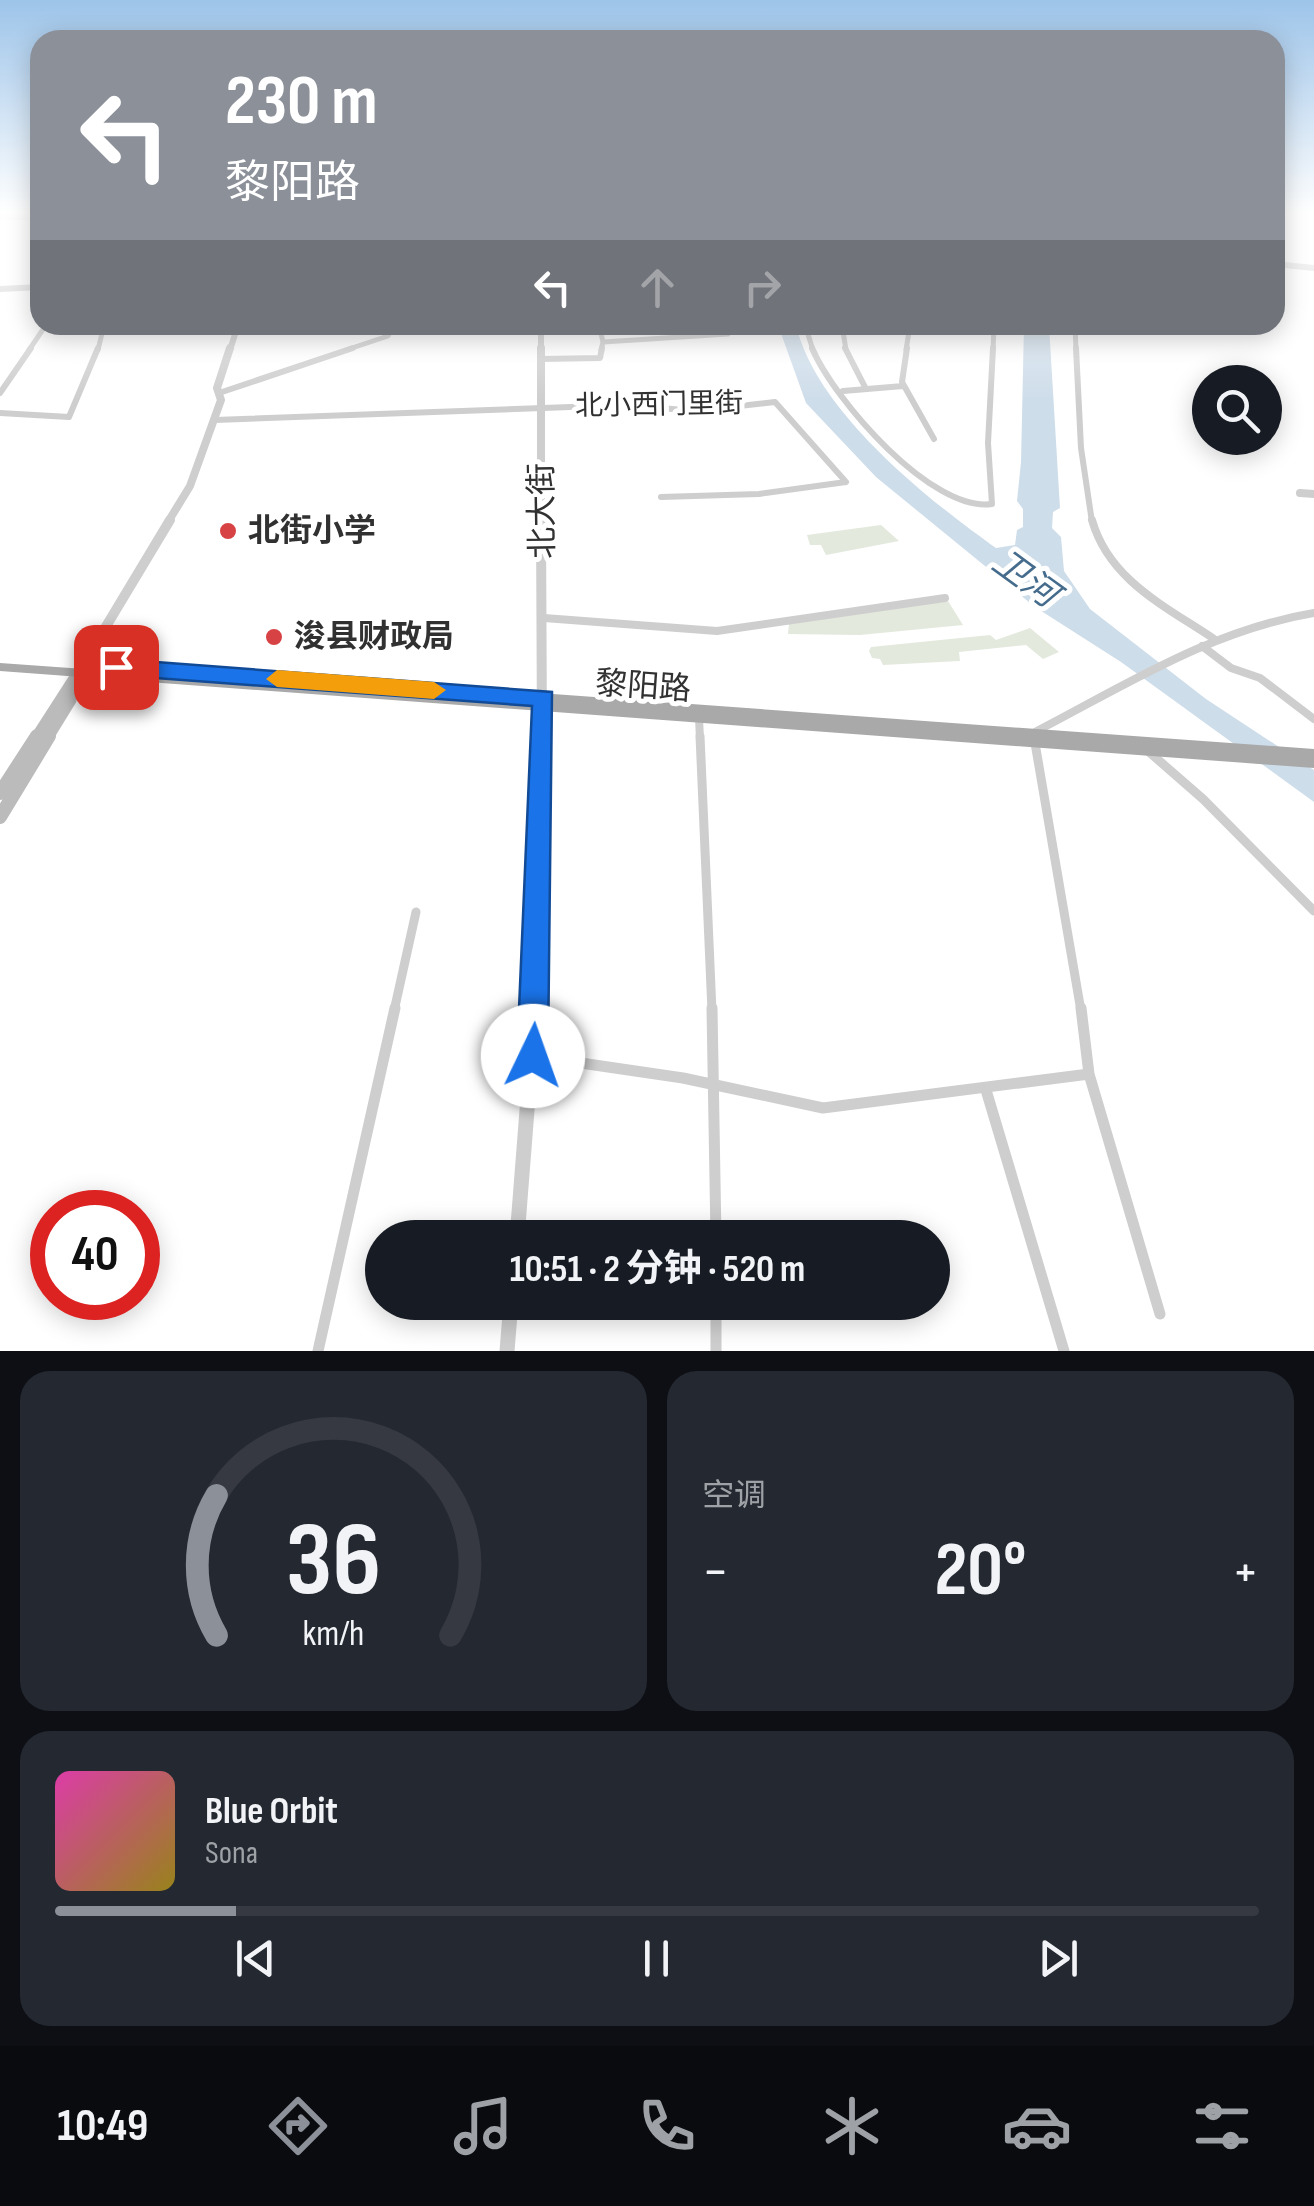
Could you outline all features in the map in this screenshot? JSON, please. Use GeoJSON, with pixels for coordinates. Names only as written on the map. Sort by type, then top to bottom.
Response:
{"type":"FeatureCollection","features":[{"type":"Feature","properties":{"kind":"main road","name":"黎阳路"},"geometry":{"type":"LineString","coordinates":[[0,659],[81,669]]}},
{"type":"Feature","properties":{"kind":"main road","name":"黎阳路"},"geometry":{"type":"LineString","coordinates":[[0,667],[81,669],[1155,749]]}},
{"type":"Feature","properties":{"kind":"main road"},"geometry":{"type":"LineString","coordinates":[[0,793],[81,669]]}},
{"type":"Feature","properties":{"kind":"main road"},"geometry":{"type":"LineString","coordinates":[[0,817],[71,700],[81,669]]}},
{"type":"Feature","properties":{"kind":"main road","name":"黎阳路"},"geometry":{"type":"LineString","coordinates":[[544,702],[699,718],[1034,738]]}},
{"type":"Feature","properties":{"kind":"main road"},"geometry":{"type":"LineString","coordinates":[[1155,749],[1314,754]]}},
{"type":"Feature","properties":{"kind":"main road"},"geometry":{"type":"LineString","coordinates":[[1155,749],[1314,763]]}},
{"type":"Feature","properties":{"kind":"street"},"geometry":{"type":"LineString","coordinates":[[0,289],[30,288]]}},
{"type":"Feature","properties":{"kind":"street"},"geometry":{"type":"LineString","coordinates":[[0,392],[39,335]]}},
{"type":"Feature","properties":{"kind":"street"},"geometry":{"type":"LineString","coordinates":[[0,414],[68,417],[96,361],[102,335]]}},
{"type":"Feature","properties":{"kind":"street"},"geometry":{"type":"LineString","coordinates":[[81,669],[190,486],[215,420],[235,335]]}},
{"type":"Feature","properties":{"kind":"street"},"geometry":{"type":"LineString","coordinates":[[219,393],[388,335]]}},
{"type":"Feature","properties":{"kind":"street","name":"北大街"},"geometry":{"type":"LineString","coordinates":[[519,1220],[533,1056],[544,702],[540,335]]}},
{"type":"Feature","properties":{"kind":"street"},"geometry":{"type":"LineString","coordinates":[[541,359],[600,358],[602,335]]}},
{"type":"Feature","properties":{"kind":"street"},"geometry":{"type":"LineString","coordinates":[[603,342],[712,335]]}},
{"type":"Feature","properties":{"kind":"street"},"geometry":{"type":"LineString","coordinates":[[809,335],[819,363],[898,460],[959,506],[989,506],[994,335]]}},
{"type":"Feature","properties":{"kind":"street"},"geometry":{"type":"LineString","coordinates":[[843,335],[843,344],[866,390]]}},
{"type":"Feature","properties":{"kind":"street"},"geometry":{"type":"LineString","coordinates":[[909,335],[903,386],[934,439]]}},
{"type":"Feature","properties":{"kind":"street"},"geometry":{"type":"LineString","coordinates":[[1077,335],[1087,501],[1101,549],[1121,571],[1214,639]]}},
{"type":"Feature","properties":{"kind":"street"},"geometry":{"type":"LineString","coordinates":[[843,391],[903,386]]}},
{"type":"Feature","properties":{"kind":"street","name":"北小西门里街"},"geometry":{"type":"LineString","coordinates":[[215,420],[542,406],[626,405],[695,411],[775,402],[846,482],[759,494],[661,497]]}},
{"type":"Feature","properties":{"kind":"street"},"geometry":{"type":"LineString","coordinates":[[1300,493],[1314,494]]}},
{"type":"Feature","properties":{"kind":"street"},"geometry":{"type":"LineString","coordinates":[[544,618],[716,630],[945,598]]}},
{"type":"Feature","properties":{"kind":"street"},"geometry":{"type":"LineString","coordinates":[[1160,1314],[1090,1074],[1034,738],[1214,639],[1269,620],[1314,613]]}},
{"type":"Feature","properties":{"kind":"street"},"geometry":{"type":"LineString","coordinates":[[1202,646],[1240,673],[1260,678],[1314,719]]}},
{"type":"Feature","properties":{"kind":"street"},"geometry":{"type":"LineString","coordinates":[[699,718],[715,1084],[716,1220]]}},
{"type":"Feature","properties":{"kind":"street"},"geometry":{"type":"LineString","coordinates":[[1155,749],[1314,910]]}},
{"type":"Feature","properties":{"kind":"street"},"geometry":{"type":"LineString","coordinates":[[318,1351],[416,912]]}},
{"type":"Feature","properties":{"kind":"street"},"geometry":{"type":"LineString","coordinates":[[533,1056],[715,1084],[823,1108],[1090,1074]]}},
{"type":"Feature","properties":{"kind":"street"},"geometry":{"type":"LineString","coordinates":[[986,1090],[1064,1351]]}},
{"type":"Feature","properties":{"kind":"street"},"geometry":{"type":"LineString","coordinates":[[507,1351],[510,1320]]}},
{"type":"Feature","properties":{"kind":"street"},"geometry":{"type":"LineString","coordinates":[[716,1320],[716,1351]]}},
{"type":"Feature","properties":{"kind":"shaded area"},"geometry":{"type":"Polygon","coordinates":[[[881,525],[899,541],[826,555],[821,545],[810,545],[807,535],[881,525]]]}},
{"type":"Feature","properties":{"kind":"shaded area"},"geometry":{"type":"Polygon","coordinates":[[[948,601],[963,625],[860,635],[788,634],[789,624],[948,601]]]}},
{"type":"Feature","properties":{"kind":"shaded area"},"geometry":{"type":"Polygon","coordinates":[[[1030,628],[1059,652],[1043,659],[1026,645],[959,652],[960,661],[883,665],[869,651],[871,647],[990,635],[996,640],[1030,628]]]}},
{"type":"Feature","properties":{"kind":"water","name":"卫河"},"geometry":{"type":"Polygon","coordinates":[[[782,335],[800,335],[826,389],[850,420],[908,479],[996,548],[1015,545],[1017,530],[1023,527],[1023,509],[1017,501],[1024,335],[1050,335],[1060,508],[1053,512],[1052,528],[1061,537],[1064,571],[1090,609],[1206,699],[1314,770],[1314,802],[1121,662],[1035,607],[876,477],[806,403],[782,335]]]}},
{"type":"Feature","properties":{"kind":"slow traffic"},"geometry":{"type":"LineString","coordinates":[[277,679],[434,690]]}},
{"type":"Feature","properties":{"kind":"place","name":"北街小学"},"geometry":{"type":"Point","coordinates":[228,531]}},
{"type":"Feature","properties":{"kind":"place","name":"浚县财政局"},"geometry":{"type":"Point","coordinates":[274,637]}},
{"type":"Feature","properties":{"kind":"route"},"geometry":{"type":"LineString","coordinates":[[116,667],[544,698],[533,1056]]}}]}
